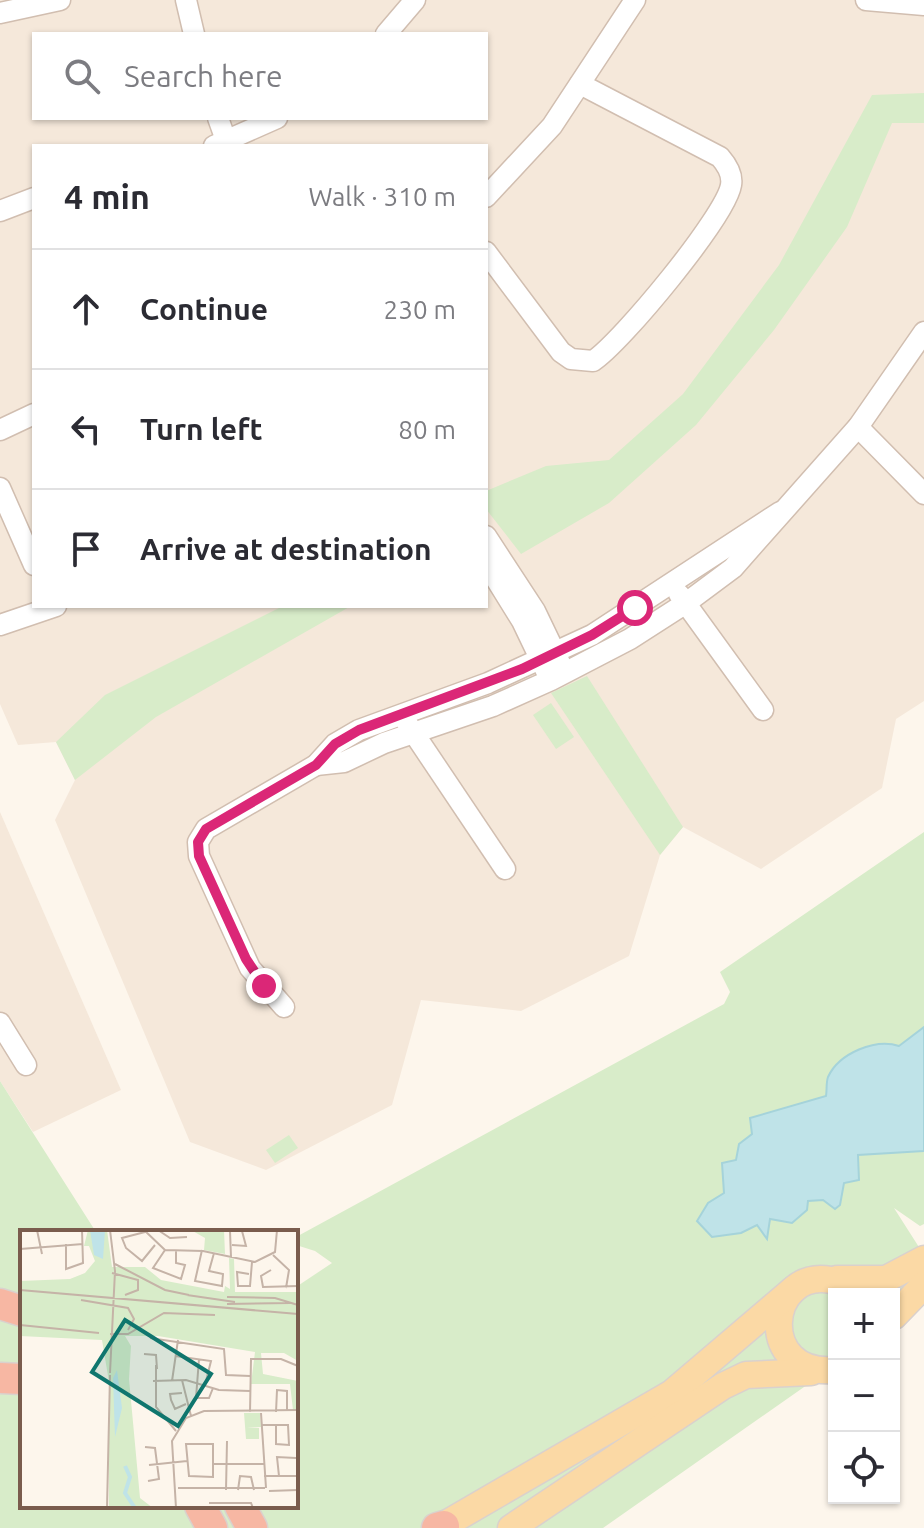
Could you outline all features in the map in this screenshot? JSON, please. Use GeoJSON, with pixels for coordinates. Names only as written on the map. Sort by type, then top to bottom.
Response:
{"type":"FeatureCollection","features":[{"type":"Feature","properties":{"kind":"highway"},"geometry":{"type":"LineString","coordinates":[[0,1304],[20,1310]]}},
{"type":"Feature","properties":{"kind":"highway"},"geometry":{"type":"LineString","coordinates":[[0,1378],[20,1379]]}},
{"type":"Feature","properties":{"kind":"highway"},"geometry":{"type":"LineString","coordinates":[[199,1508],[204,1528]]}},
{"type":"Feature","properties":{"kind":"highway"},"geometry":{"type":"LineString","coordinates":[[200,1508],[212,1528]]}},
{"type":"Feature","properties":{"kind":"highway"},"geometry":{"type":"LineString","coordinates":[[241,1508],[252,1528]]}},
{"type":"Feature","properties":{"kind":"main road"},"geometry":{"type":"LineString","coordinates":[[440,1527],[672,1393],[794,1289],[824,1278],[886,1279],[924,1259]]}},
{"type":"Feature","properties":{"kind":"main road"},"geometry":{"type":"LineString","coordinates":[[824,1278],[839,1281],[849,1288]]}},
{"type":"Feature","properties":{"kind":"main road"},"geometry":{"type":"LineString","coordinates":[[900,1310],[924,1285]]}},
{"type":"Feature","properties":{"kind":"main road"},"geometry":{"type":"LineString","coordinates":[[794,1289],[784,1301],[778,1332],[783,1347],[817,1370]]}},
{"type":"Feature","properties":{"kind":"main road"},"geometry":{"type":"LineString","coordinates":[[511,1528],[723,1386],[746,1375],[817,1370]]}},
{"type":"Feature","properties":{"kind":"street"},"geometry":{"type":"LineString","coordinates":[[0,13],[60,0]]}},
{"type":"Feature","properties":{"kind":"street"},"geometry":{"type":"LineString","coordinates":[[186,0],[194,32]]}},
{"type":"Feature","properties":{"kind":"street"},"geometry":{"type":"LineString","coordinates":[[388,32],[415,0]]}},
{"type":"Feature","properties":{"kind":"street"},"geometry":{"type":"LineString","coordinates":[[488,195],[536,145],[635,0]]}},
{"type":"Feature","properties":{"kind":"street"},"geometry":{"type":"LineString","coordinates":[[866,0],[924,5]]}},
{"type":"Feature","properties":{"kind":"street"},"geometry":{"type":"LineString","coordinates":[[488,255],[561,352],[571,359],[593,361],[653,300],[722,204],[731,181],[720,157],[580,84]]}},
{"type":"Feature","properties":{"kind":"street"},"geometry":{"type":"LineString","coordinates":[[218,120],[223,144]]}},
{"type":"Feature","properties":{"kind":"street"},"geometry":{"type":"LineString","coordinates":[[225,144],[273,120]]}},
{"type":"Feature","properties":{"kind":"street"},"geometry":{"type":"LineString","coordinates":[[0,211],[32,199]]}},
{"type":"Feature","properties":{"kind":"street"},"geometry":{"type":"LineString","coordinates":[[316,765],[344,762],[414,732],[493,706],[558,677],[630,639],[686,603],[733,568],[858,427],[924,332]]}},
{"type":"Feature","properties":{"kind":"street"},"geometry":{"type":"LineString","coordinates":[[0,430],[32,415]]}},
{"type":"Feature","properties":{"kind":"street"},"geometry":{"type":"LineString","coordinates":[[858,427],[924,494]]}},
{"type":"Feature","properties":{"kind":"street"},"geometry":{"type":"LineString","coordinates":[[0,488],[32,560]]}},
{"type":"Feature","properties":{"kind":"street"},"geometry":{"type":"LineString","coordinates":[[284,1007],[246,959],[199,856],[198,842],[213,823],[316,765],[335,744],[400,713],[488,683],[592,635],[780,512]]}},
{"type":"Feature","properties":{"kind":"street"},"geometry":{"type":"LineString","coordinates":[[488,539],[519,583],[558,677]]}},
{"type":"Feature","properties":{"kind":"street"},"geometry":{"type":"LineString","coordinates":[[488,566],[548,656]]}},
{"type":"Feature","properties":{"kind":"street"},"geometry":{"type":"LineString","coordinates":[[672,584],[763,710]]}},
{"type":"Feature","properties":{"kind":"street"},"geometry":{"type":"LineString","coordinates":[[0,625],[48,608]]}},
{"type":"Feature","properties":{"kind":"street"},"geometry":{"type":"LineString","coordinates":[[400,713],[505,869]]}},
{"type":"Feature","properties":{"kind":"street"},"geometry":{"type":"LineString","coordinates":[[0,1023],[26,1065]]}},
{"type":"Feature","properties":{"kind":"shaded area"},"geometry":{"type":"Polygon","coordinates":[[[0,0],[924,0],[924,701],[896,719],[882,788],[761,869],[683,827],[660,855],[629,956],[521,1011],[421,1000],[392,1105],[266,1170],[190,1142],[55,820],[75,780],[56,742],[18,745],[0,704],[0,0]]]}},
{"type":"Feature","properties":{"kind":"shaded area"},"geometry":{"type":"Polygon","coordinates":[[[0,812],[121,1090],[33,1132],[0,1081],[0,812]]]}},
{"type":"Feature","properties":{"kind":"green space"},"geometry":{"type":"Polygon","coordinates":[[[924,93],[924,123],[892,123],[847,227],[774,330],[696,425],[609,503],[521,554],[488,512],[488,490],[546,466],[609,460],[683,394],[779,265],[872,95],[924,93]]]}},
{"type":"Feature","properties":{"kind":"green space"},"geometry":{"type":"Polygon","coordinates":[[[279,608],[347,608],[156,717],[75,780],[56,742],[105,695],[279,608]]]}},
{"type":"Feature","properties":{"kind":"green space"},"geometry":{"type":"Polygon","coordinates":[[[587,676],[683,827],[660,855],[551,693],[587,676]]]}},
{"type":"Feature","properties":{"kind":"green space"},"geometry":{"type":"Polygon","coordinates":[[[551,703],[574,737],[556,749],[533,715],[551,703]]]}},
{"type":"Feature","properties":{"kind":"green space"},"geometry":{"type":"Polygon","coordinates":[[[924,832],[924,1224],[920,1226],[894,1208],[924,1255],[900,1310],[900,1288],[828,1288],[828,1370],[603,1528],[0,1528],[0,1081],[95,1230],[20,1230],[20,1508],[298,1508],[298,1286],[332,1263],[315,1251],[298,1246],[298,1236],[724,1004],[730,992],[720,972],[924,832]]]}},
{"type":"Feature","properties":{"kind":"green space"},"geometry":{"type":"Polygon","coordinates":[[[289,1135],[298,1148],[275,1163],[266,1150],[289,1135]]]}},
{"type":"Feature","properties":{"kind":"water"},"geometry":{"type":"Polygon","coordinates":[[[924,1027],[924,1151],[858,1155],[859,1180],[844,1183],[840,1205],[835,1209],[823,1200],[808,1201],[807,1210],[792,1223],[770,1219],[767,1239],[757,1225],[741,1233],[712,1237],[697,1221],[708,1203],[724,1193],[722,1163],[736,1160],[739,1144],[752,1134],[750,1118],[826,1096],[828,1077],[840,1061],[869,1046],[899,1046],[924,1027]]]}},
{"type":"Feature","properties":{"kind":"route"},"geometry":{"type":"LineString","coordinates":[[264,986],[246,959],[199,856],[198,842],[202,832],[316,765],[335,744],[359,730],[522,669],[592,635],[635,608]]}}]}
